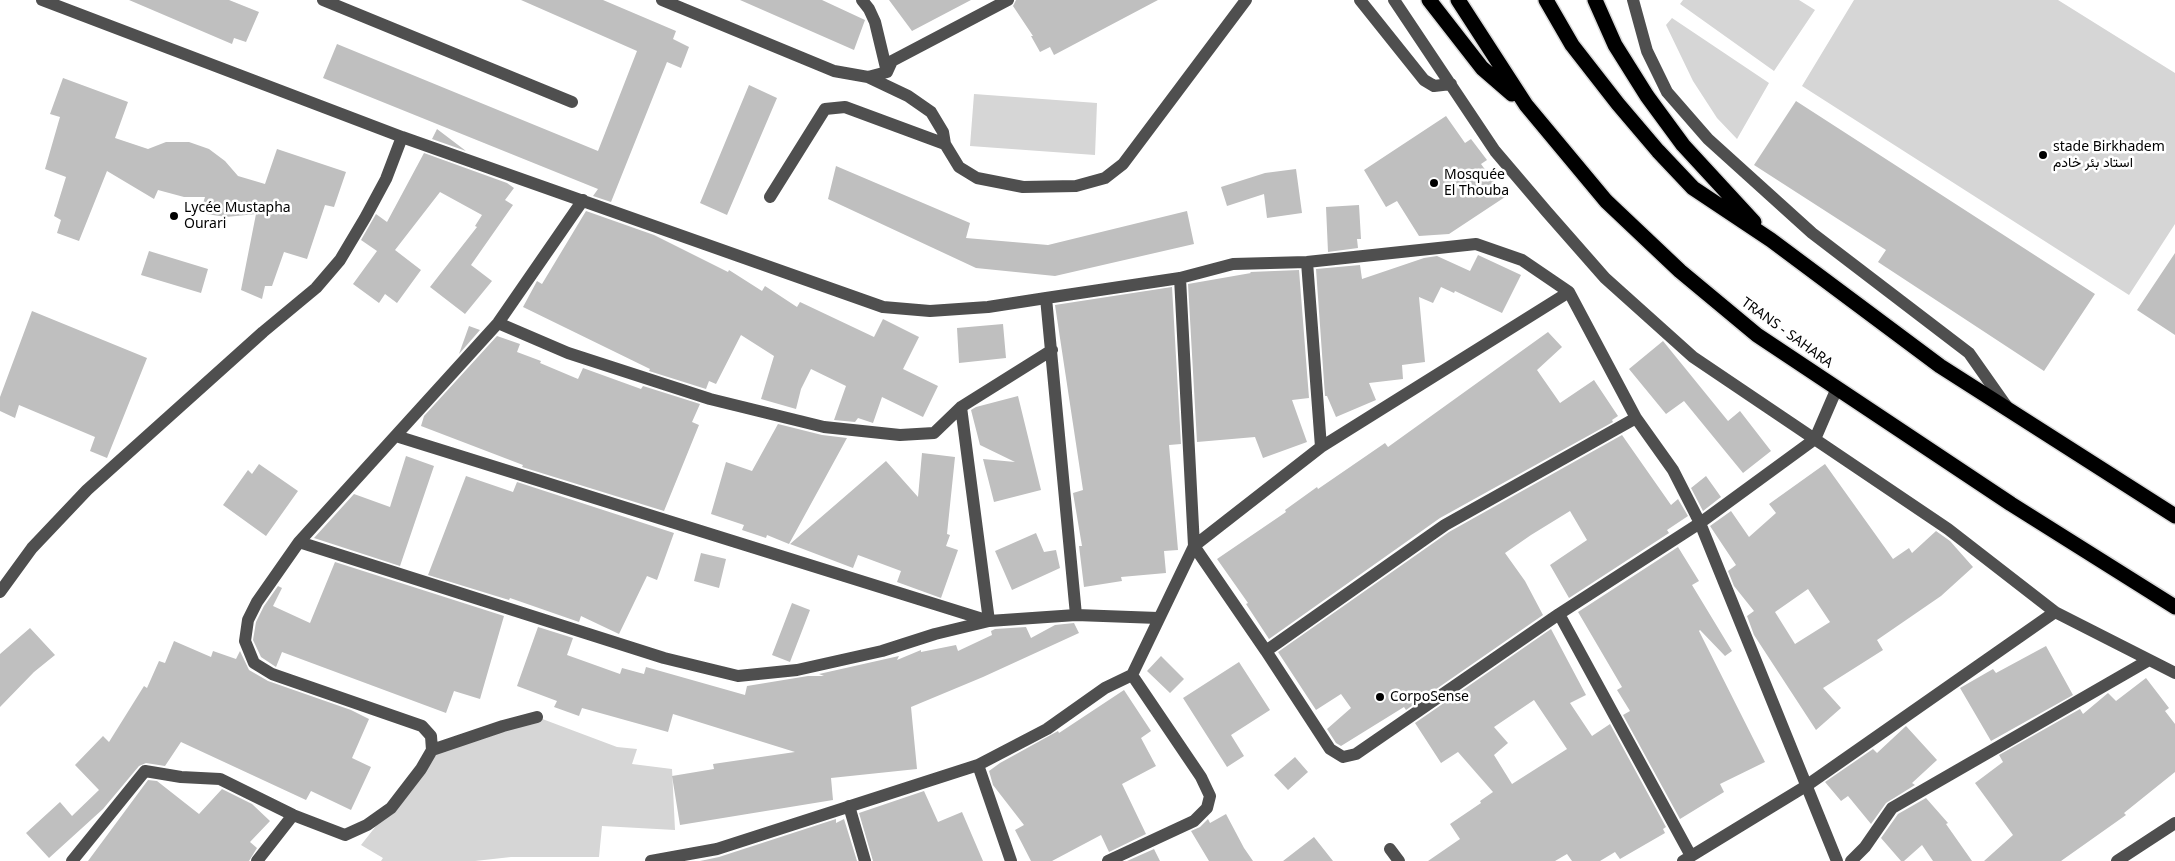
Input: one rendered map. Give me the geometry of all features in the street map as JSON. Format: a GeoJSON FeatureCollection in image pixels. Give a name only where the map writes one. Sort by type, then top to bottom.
{"type":"FeatureCollection","features":[{"type":"Feature","properties":{"kind":"highway"},"geometry":{"type":"LineString","coordinates":[[1429,0],[1482,68],[1526,105]]}},
{"type":"Feature","properties":{"kind":"highway","name":"TRANS - SAHARA"},"geometry":{"type":"LineString","coordinates":[[1458,0],[1526,105],[1606,201],[1680,271],[1756,335],[2011,504],[2175,607]]}},
{"type":"Feature","properties":{"kind":"highway"},"geometry":{"type":"LineString","coordinates":[[1546,0],[1572,45],[1618,104],[1693,188],[1770,240],[1940,366],[2175,516]]}},
{"type":"Feature","properties":{"kind":"highway"},"geometry":{"type":"LineString","coordinates":[[1595,0],[1615,45],[1652,103],[1684,145],[1770,240]]}},
{"type":"Feature","properties":{"kind":"street"},"geometry":{"type":"LineString","coordinates":[[42,0],[402,137],[883,307],[930,312],[988,307],[1180,278],[1233,264],[1307,262],[1476,244],[1522,260],[1569,292],[1636,418],[1673,470],[1700,523],[1837,861]]}},
{"type":"Feature","properties":{"kind":"street"},"geometry":{"type":"LineString","coordinates":[[324,0],[572,102]]}},
{"type":"Feature","properties":{"kind":"street"},"geometry":{"type":"LineString","coordinates":[[662,0],[834,71],[868,77],[908,96],[931,112],[943,132],[945,144],[959,167],[977,178],[1032,187],[1076,186],[1105,178],[1123,164],[1246,0]]}},
{"type":"Feature","properties":{"kind":"street"},"geometry":{"type":"LineString","coordinates":[[862,0],[869,9],[874,22],[887,72]]}},
{"type":"Feature","properties":{"kind":"street"},"geometry":{"type":"LineString","coordinates":[[887,72],[892,61],[1008,0]]}},
{"type":"Feature","properties":{"kind":"street"},"geometry":{"type":"LineString","coordinates":[[1360,0],[1424,80],[1434,86],[1451,84]]}},
{"type":"Feature","properties":{"kind":"street"},"geometry":{"type":"LineString","coordinates":[[1394,0],[1496,151],[1605,278],[1693,357],[1948,529],[2055,612],[2175,673]]}},
{"type":"Feature","properties":{"kind":"street"},"geometry":{"type":"LineString","coordinates":[[1633,0],[1647,51],[1666,92],[1708,139],[1812,233],[1969,353],[2011,413]]}},
{"type":"Feature","properties":{"kind":"street"},"geometry":{"type":"LineString","coordinates":[[868,77],[887,72]]}},
{"type":"Feature","properties":{"kind":"street"},"geometry":{"type":"LineString","coordinates":[[770,197],[825,109],[845,106],[945,144]]}},
{"type":"Feature","properties":{"kind":"street"},"geometry":{"type":"LineString","coordinates":[[0,592],[32,548],[87,490],[263,332],[316,288],[340,260],[365,218],[386,179],[402,137]]}},
{"type":"Feature","properties":{"kind":"street"},"geometry":{"type":"LineString","coordinates":[[72,861],[146,771],[181,778],[220,778],[293,815],[345,835],[367,825],[391,808],[421,769],[432,750],[431,736],[422,726],[272,674],[254,663],[245,641],[248,620],[257,602],[298,542],[498,323],[583,200]]}},
{"type":"Feature","properties":{"kind":"street"},"geometry":{"type":"LineString","coordinates":[[1307,262],[1320,447]]}},
{"type":"Feature","properties":{"kind":"street"},"geometry":{"type":"LineString","coordinates":[[1180,278],[1194,546],[1330,749],[1343,757],[1356,754],[1559,614],[1700,523],[1815,439],[1837,388]]}},
{"type":"Feature","properties":{"kind":"street"},"geometry":{"type":"LineString","coordinates":[[651,861],[719,855],[849,806],[978,765],[1047,729],[1105,688],[1132,675],[1194,546],[1320,447],[1569,292]]}},
{"type":"Feature","properties":{"kind":"street"},"geometry":{"type":"LineString","coordinates":[[1046,298],[1076,615]]}},
{"type":"Feature","properties":{"kind":"street"},"geometry":{"type":"LineString","coordinates":[[498,323],[568,352],[710,400],[824,427],[900,434],[934,433],[961,407],[1052,350]]}},
{"type":"Feature","properties":{"kind":"street"},"geometry":{"type":"LineString","coordinates":[[961,407],[989,621]]}},
{"type":"Feature","properties":{"kind":"street"},"geometry":{"type":"LineString","coordinates":[[1266,651],[1446,525],[1636,418]]}},
{"type":"Feature","properties":{"kind":"street"},"geometry":{"type":"LineString","coordinates":[[396,436],[989,621]]}},
{"type":"Feature","properties":{"kind":"street"},"geometry":{"type":"LineString","coordinates":[[298,542],[664,658],[738,676],[797,670],[882,652],[935,634],[989,621],[1076,615],[1158,618]]}},
{"type":"Feature","properties":{"kind":"street"},"geometry":{"type":"LineString","coordinates":[[1559,614],[1687,859],[1806,786],[2055,612]]}},
{"type":"Feature","properties":{"kind":"street"},"geometry":{"type":"LineString","coordinates":[[1851,861],[1865,847],[1892,808],[2148,660]]}},
{"type":"Feature","properties":{"kind":"street"},"geometry":{"type":"LineString","coordinates":[[1108,861],[1194,821],[1207,808],[1210,796],[1201,777],[1132,675]]}},
{"type":"Feature","properties":{"kind":"street"},"geometry":{"type":"LineString","coordinates":[[432,750],[502,726],[536,718]]}},
{"type":"Feature","properties":{"kind":"street"},"geometry":{"type":"LineString","coordinates":[[978,765],[1011,861]]}},
{"type":"Feature","properties":{"kind":"street"},"geometry":{"type":"LineString","coordinates":[[849,806],[865,861]]}},
{"type":"Feature","properties":{"kind":"street"},"geometry":{"type":"LineString","coordinates":[[257,861],[293,815]]}},
{"type":"Feature","properties":{"kind":"street"},"geometry":{"type":"LineString","coordinates":[[2117,861],[2175,823]]}},
{"type":"Feature","properties":{"kind":"street"},"geometry":{"type":"LineString","coordinates":[[1390,849],[1399,861]]}},
{"type":"Feature","properties":{"kind":"shaded area"},"geometry":{"type":"Polygon","coordinates":[[[1683,0],[1799,0],[1815,10],[1774,71],[1680,4],[1683,0]]]}},
{"type":"Feature","properties":{"kind":"shaded area","name":"stade Birkhadem استاد بئر خادم"},"geometry":{"type":"Polygon","coordinates":[[[1854,0],[2058,0],[2175,73],[2175,224],[2129,295],[1802,86],[1854,0]]]}},
{"type":"Feature","properties":{"kind":"shaded area"},"geometry":{"type":"Polygon","coordinates":[[[1672,18],[1769,83],[1737,139],[1717,118],[1693,81],[1666,25],[1672,18]]]}},
{"type":"Feature","properties":{"kind":"shaded area"},"geometry":{"type":"Polygon","coordinates":[[[974,94],[1097,103],[1095,155],[970,146],[974,94]]]}},
{"type":"Feature","properties":{"kind":"shaded area"},"geometry":{"type":"Polygon","coordinates":[[[537,717],[617,747],[637,749],[632,764],[672,769],[675,830],[602,826],[599,857],[511,857],[475,861],[381,861],[383,858],[361,845],[421,769],[432,750],[537,717]]]}},
{"type":"Feature","properties":{"kind":"building"},"geometry":{"type":"Polygon","coordinates":[[[129,0],[229,0],[259,12],[246,42],[234,38],[232,44],[129,0]]]}},
{"type":"Feature","properties":{"kind":"building"},"geometry":{"type":"Polygon","coordinates":[[[521,0],[603,0],[676,31],[673,39],[689,47],[681,68],[667,62],[611,202],[593,196],[598,189],[323,78],[337,44],[598,151],[637,51],[521,0]]]}},
{"type":"Feature","properties":{"kind":"building"},"geometry":{"type":"Polygon","coordinates":[[[740,0],[822,0],[865,20],[854,50],[740,0]]]}},
{"type":"Feature","properties":{"kind":"building"},"geometry":{"type":"Polygon","coordinates":[[[889,0],[971,0],[912,31],[889,0]]]}},
{"type":"Feature","properties":{"kind":"building"},"geometry":{"type":"Polygon","coordinates":[[[1016,0],[1158,0],[1054,55],[1050,47],[1040,52],[1031,36],[1033,36],[1013,6],[1016,0]]]}},
{"type":"Feature","properties":{"kind":"building"},"geometry":{"type":"Polygon","coordinates":[[[63,78],[128,102],[115,138],[148,149],[166,142],[189,142],[209,149],[225,161],[238,176],[265,184],[277,149],[346,172],[334,207],[325,205],[307,259],[284,252],[272,286],[265,286],[262,299],[241,290],[256,214],[226,217],[200,213],[205,197],[184,197],[158,190],[154,199],[107,171],[79,241],[57,233],[61,220],[54,216],[66,177],[45,169],[60,117],[50,114],[63,78]]]}},
{"type":"Feature","properties":{"kind":"building"},"geometry":{"type":"Polygon","coordinates":[[[749,85],[777,98],[727,215],[700,203],[749,85]]]}},
{"type":"Feature","properties":{"kind":"building"},"geometry":{"type":"Polygon","coordinates":[[[1796,101],[2095,294],[2044,371],[1878,262],[1886,250],[1754,165],[1796,101]]]}},
{"type":"Feature","properties":{"kind":"building","name":"Mosquée El Thouba"},"geometry":{"type":"Polygon","coordinates":[[[1446,116],[1465,143],[1471,139],[1487,160],[1481,164],[1505,197],[1449,234],[1419,236],[1397,201],[1386,207],[1364,170],[1446,116]]]}},
{"type":"Feature","properties":{"kind":"building"},"geometry":{"type":"Polygon","coordinates":[[[437,129],[466,151],[432,139],[437,129]]]}},
{"type":"Feature","properties":{"kind":"building"},"geometry":{"type":"Polygon","coordinates":[[[424,153],[507,183],[514,188],[505,200],[513,205],[471,265],[492,281],[465,314],[430,287],[477,227],[475,226],[482,215],[440,192],[395,250],[421,270],[397,303],[385,294],[379,303],[353,284],[377,251],[361,240],[376,214],[387,222],[424,153]]]}},
{"type":"Feature","properties":{"kind":"building"},"geometry":{"type":"Polygon","coordinates":[[[836,166],[970,223],[966,238],[1048,245],[1187,211],[1194,244],[1055,276],[976,268],[828,199],[836,166]]]}},
{"type":"Feature","properties":{"kind":"building"},"geometry":{"type":"Polygon","coordinates":[[[1296,169],[1302,213],[1267,218],[1264,194],[1227,206],[1221,187],[1265,173],[1296,169]]]}},
{"type":"Feature","properties":{"kind":"building"},"geometry":{"type":"Polygon","coordinates":[[[1359,205],[1361,239],[1357,239],[1358,248],[1328,252],[1326,207],[1359,205]]]}},
{"type":"Feature","properties":{"kind":"building"},"geometry":{"type":"Polygon","coordinates":[[[586,211],[654,235],[728,272],[729,270],[762,291],[765,286],[797,307],[800,302],[874,337],[883,319],[919,337],[903,369],[938,386],[923,417],[882,397],[873,423],[858,418],[855,422],[834,420],[846,386],[811,369],[801,389],[796,409],[761,399],[774,356],[741,335],[716,384],[709,381],[706,389],[649,371],[650,369],[523,307],[537,281],[542,284],[586,211]]]}},
{"type":"Feature","properties":{"kind":"building"},"geometry":{"type":"Polygon","coordinates":[[[149,251],[208,269],[201,293],[141,275],[149,251]]]}},
{"type":"Feature","properties":{"kind":"building"},"geometry":{"type":"Polygon","coordinates":[[[2175,253],[2175,335],[2137,310],[2175,253]]]}},
{"type":"Feature","properties":{"kind":"building"},"geometry":{"type":"Polygon","coordinates":[[[1478,255],[1521,275],[1502,313],[1455,291],[1454,293],[1441,287],[1433,303],[1419,297],[1425,362],[1402,365],[1403,379],[1369,383],[1376,400],[1336,417],[1327,396],[1325,396],[1316,269],[1360,265],[1362,279],[1424,258],[1437,256],[1470,271],[1478,255]]]}},
{"type":"Feature","properties":{"kind":"building"},"geometry":{"type":"Polygon","coordinates":[[[1299,270],[1309,398],[1292,400],[1307,442],[1263,458],[1255,437],[1197,442],[1188,284],[1250,272],[1299,270]]]}},
{"type":"Feature","properties":{"kind":"building"},"geometry":{"type":"Polygon","coordinates":[[[1172,287],[1181,444],[1169,445],[1178,550],[1164,551],[1166,573],[1121,577],[1122,581],[1084,587],[1079,546],[1082,546],[1073,493],[1083,490],[1055,305],[1172,287]]]}},
{"type":"Feature","properties":{"kind":"building"},"geometry":{"type":"Polygon","coordinates":[[[32,311],[147,358],[107,458],[90,451],[95,437],[19,405],[15,418],[0,411],[0,397],[32,311]]]}},
{"type":"Feature","properties":{"kind":"building"},"geometry":{"type":"Polygon","coordinates":[[[1003,324],[1006,358],[959,363],[957,328],[1003,324]]]}},
{"type":"Feature","properties":{"kind":"building"},"geometry":{"type":"Polygon","coordinates":[[[469,326],[480,330],[459,354],[469,326]]]}},
{"type":"Feature","properties":{"kind":"building"},"geometry":{"type":"Polygon","coordinates":[[[1548,332],[1562,347],[1537,370],[1560,403],[1594,380],[1618,416],[1612,420],[1613,422],[1440,518],[1269,639],[1246,604],[1248,603],[1217,559],[1286,512],[1285,510],[1317,487],[1318,489],[1385,443],[1388,447],[1548,332]]]}},
{"type":"Feature","properties":{"kind":"building"},"geometry":{"type":"Polygon","coordinates":[[[497,336],[520,344],[517,352],[578,379],[583,368],[641,389],[643,386],[700,404],[692,422],[699,425],[664,511],[522,467],[523,465],[421,426],[424,416],[497,336]]]}},
{"type":"Feature","properties":{"kind":"building"},"geometry":{"type":"Polygon","coordinates":[[[1663,341],[1728,421],[1740,411],[1771,451],[1743,473],[1684,401],[1666,414],[1629,369],[1663,341]]]}},
{"type":"Feature","properties":{"kind":"building"},"geometry":{"type":"Polygon","coordinates":[[[1018,396],[1041,490],[994,502],[983,459],[1015,462],[980,445],[971,410],[1018,396]]]}},
{"type":"Feature","properties":{"kind":"building"},"geometry":{"type":"Polygon","coordinates":[[[778,424],[822,435],[847,438],[789,544],[767,535],[766,538],[742,530],[744,525],[711,514],[726,462],[752,471],[778,424]]]}},
{"type":"Feature","properties":{"kind":"building"},"geometry":{"type":"Polygon","coordinates":[[[1622,435],[1671,505],[1678,499],[1688,516],[1667,530],[1669,533],[1569,598],[1550,565],[1587,540],[1570,511],[1531,535],[1505,553],[1525,581],[1543,615],[1406,710],[1404,707],[1341,746],[1336,743],[1327,729],[1351,708],[1341,694],[1316,710],[1278,652],[1449,532],[1622,435]]]}},
{"type":"Feature","properties":{"kind":"building"},"geometry":{"type":"Polygon","coordinates":[[[922,453],[955,457],[947,534],[950,535],[946,546],[958,550],[941,598],[897,582],[901,571],[858,555],[853,568],[790,544],[886,461],[918,497],[922,453]]]}},
{"type":"Feature","properties":{"kind":"building"},"geometry":{"type":"Polygon","coordinates":[[[406,456],[434,466],[400,566],[314,538],[354,494],[390,507],[406,456]]]}},
{"type":"Feature","properties":{"kind":"building"},"geometry":{"type":"Polygon","coordinates":[[[259,464],[298,491],[266,536],[223,505],[248,470],[252,474],[259,464]]]}},
{"type":"Feature","properties":{"kind":"building"},"geometry":{"type":"Polygon","coordinates":[[[1825,464],[1893,559],[1909,548],[1912,553],[1936,531],[1950,541],[1973,567],[1941,596],[1877,640],[1883,650],[1823,688],[1841,708],[1816,730],[1754,635],[1747,616],[1754,611],[1734,586],[1728,571],[1736,565],[1710,526],[1731,511],[1749,537],[1776,513],[1769,504],[1825,464]],[[1808,589],[1775,612],[1795,644],[1830,622],[1808,589]]]}},
{"type":"Feature","properties":{"kind":"building"},"geometry":{"type":"Polygon","coordinates":[[[466,476],[513,492],[517,482],[674,533],[657,580],[647,576],[619,634],[581,616],[579,622],[510,598],[509,600],[428,575],[466,476]]]}},
{"type":"Feature","properties":{"kind":"building"},"geometry":{"type":"Polygon","coordinates":[[[1706,476],[1721,497],[1703,511],[1691,488],[1706,476]]]}},
{"type":"Feature","properties":{"kind":"building"},"geometry":{"type":"Polygon","coordinates":[[[1036,533],[1044,552],[1056,550],[1060,568],[1012,590],[995,551],[1036,533]]]}},
{"type":"Feature","properties":{"kind":"building"},"geometry":{"type":"Polygon","coordinates":[[[1678,547],[1699,581],[1692,585],[1732,651],[1725,656],[1699,631],[1765,762],[1720,784],[1724,792],[1680,819],[1623,715],[1630,711],[1617,690],[1622,687],[1578,612],[1678,547]]]}},
{"type":"Feature","properties":{"kind":"building"},"geometry":{"type":"Polygon","coordinates":[[[701,553],[726,559],[719,588],[694,581],[701,553]]]}},
{"type":"Feature","properties":{"kind":"building"},"geometry":{"type":"Polygon","coordinates":[[[335,562],[504,616],[480,699],[454,691],[446,713],[282,652],[276,667],[261,657],[253,640],[256,622],[264,606],[278,586],[282,588],[273,606],[310,623],[335,562]]]}},
{"type":"Feature","properties":{"kind":"building"},"geometry":{"type":"Polygon","coordinates":[[[792,603],[810,610],[790,662],[772,655],[792,603]]]}},
{"type":"Feature","properties":{"kind":"building"},"geometry":{"type":"Polygon","coordinates":[[[1074,623],[1079,633],[983,677],[911,707],[917,769],[831,778],[833,800],[680,825],[672,776],[714,769],[713,764],[795,752],[673,714],[668,732],[582,708],[579,716],[554,707],[557,701],[517,686],[538,627],[573,638],[567,655],[620,674],[622,668],[644,674],[646,667],[745,695],[747,686],[808,676],[824,676],[819,674],[899,656],[897,660],[921,650],[921,652],[956,645],[958,651],[992,635],[991,631],[995,629],[1026,627],[1031,638],[1055,625],[1074,623]]]}},
{"type":"Feature","properties":{"kind":"building"},"geometry":{"type":"Polygon","coordinates":[[[30,628],[55,655],[34,672],[0,707],[0,654],[30,628]]]}},
{"type":"Feature","properties":{"kind":"building"},"geometry":{"type":"Polygon","coordinates":[[[1551,629],[1586,695],[1570,703],[1592,736],[1610,724],[1666,827],[1663,829],[1665,833],[1620,859],[1615,852],[1600,861],[1572,861],[1567,854],[1555,861],[1428,861],[1460,839],[1450,824],[1481,803],[1480,801],[1493,792],[1458,752],[1441,763],[1415,723],[1551,629]],[[1534,700],[1494,727],[1508,743],[1494,755],[1512,784],[1567,749],[1534,700]]]}},
{"type":"Feature","properties":{"kind":"building"},"geometry":{"type":"Polygon","coordinates":[[[174,641],[211,657],[213,651],[236,659],[240,651],[249,670],[268,681],[351,710],[369,719],[352,758],[371,767],[351,810],[311,791],[306,800],[181,742],[165,766],[146,763],[139,766],[103,809],[49,858],[26,833],[60,802],[72,816],[99,790],[75,765],[103,736],[109,742],[144,686],[147,688],[159,661],[165,663],[174,641]]]}},
{"type":"Feature","properties":{"kind":"building"},"geometry":{"type":"Polygon","coordinates":[[[2046,646],[2073,695],[1991,741],[1960,688],[1993,669],[1996,673],[2046,646]]]}},
{"type":"Feature","properties":{"kind":"building"},"geometry":{"type":"Polygon","coordinates":[[[1161,656],[1184,679],[1170,693],[1147,671],[1161,656]]]}},
{"type":"Feature","properties":{"kind":"building"},"geometry":{"type":"Polygon","coordinates":[[[1239,662],[1270,710],[1231,735],[1244,756],[1227,767],[1183,698],[1239,662]]]}},
{"type":"Feature","properties":{"kind":"building"},"geometry":{"type":"Polygon","coordinates":[[[2146,678],[2169,708],[2165,711],[2175,724],[2175,772],[2124,813],[2126,815],[2061,861],[1984,861],[2013,835],[1975,783],[2003,762],[1999,755],[2080,709],[2083,714],[2108,693],[2116,701],[2146,678]]]}},
{"type":"Feature","properties":{"kind":"building"},"geometry":{"type":"Polygon","coordinates":[[[1124,690],[1151,731],[1141,738],[1156,766],[1122,784],[1146,834],[1109,852],[1101,835],[1052,861],[1031,861],[1015,830],[1024,825],[993,785],[989,771],[1058,731],[1059,733],[1124,690]]]}},
{"type":"Feature","properties":{"kind":"building"},"geometry":{"type":"Polygon","coordinates":[[[1906,726],[1937,760],[1912,783],[1915,785],[1886,803],[1871,824],[1848,796],[1841,801],[1825,782],[1873,749],[1877,753],[1906,726]]]}},
{"type":"Feature","properties":{"kind":"building"},"geometry":{"type":"Polygon","coordinates":[[[1295,757],[1308,772],[1288,790],[1274,775],[1295,757]]]}},
{"type":"Feature","properties":{"kind":"building"},"geometry":{"type":"Polygon","coordinates":[[[148,780],[157,781],[199,814],[222,789],[252,804],[270,821],[250,842],[257,848],[249,861],[88,861],[148,780]]]}},
{"type":"Feature","properties":{"kind":"building"},"geometry":{"type":"Polygon","coordinates":[[[924,791],[938,822],[962,812],[983,861],[873,861],[859,813],[924,791]]]}},
{"type":"Feature","properties":{"kind":"building"},"geometry":{"type":"Polygon","coordinates":[[[1926,798],[1948,823],[1946,824],[1972,861],[1933,861],[1922,845],[1904,861],[1901,861],[1881,838],[1898,814],[1926,798]]]}},
{"type":"Feature","properties":{"kind":"building"},"geometry":{"type":"Polygon","coordinates":[[[1226,814],[1253,861],[1209,861],[1191,831],[1200,827],[1208,819],[1210,823],[1226,814]]]}},
{"type":"Feature","properties":{"kind":"building"},"geometry":{"type":"Polygon","coordinates":[[[836,819],[836,823],[844,819],[857,861],[700,861],[719,857],[836,819]]]}},
{"type":"Feature","properties":{"kind":"building"},"geometry":{"type":"Polygon","coordinates":[[[1314,837],[1333,861],[1283,861],[1314,837]]]}},
{"type":"Feature","properties":{"kind":"building"},"geometry":{"type":"Polygon","coordinates":[[[1154,849],[1160,861],[1127,861],[1154,849]]]}},
{"type":"Feature","properties":{"kind":"place","name":"stade Birkhadem استاد بئر خادم"},"geometry":{"type":"Point","coordinates":[2043,155]}},
{"type":"Feature","properties":{"kind":"place","name":"Mosquée El Thouba"},"geometry":{"type":"Point","coordinates":[1434,183]}},
{"type":"Feature","properties":{"kind":"place","name":"Lycée Mustapha Ourari"},"geometry":{"type":"Point","coordinates":[174,216]}},
{"type":"Feature","properties":{"kind":"place","name":"CorpoSense"},"geometry":{"type":"Point","coordinates":[1380,697]}}]}
